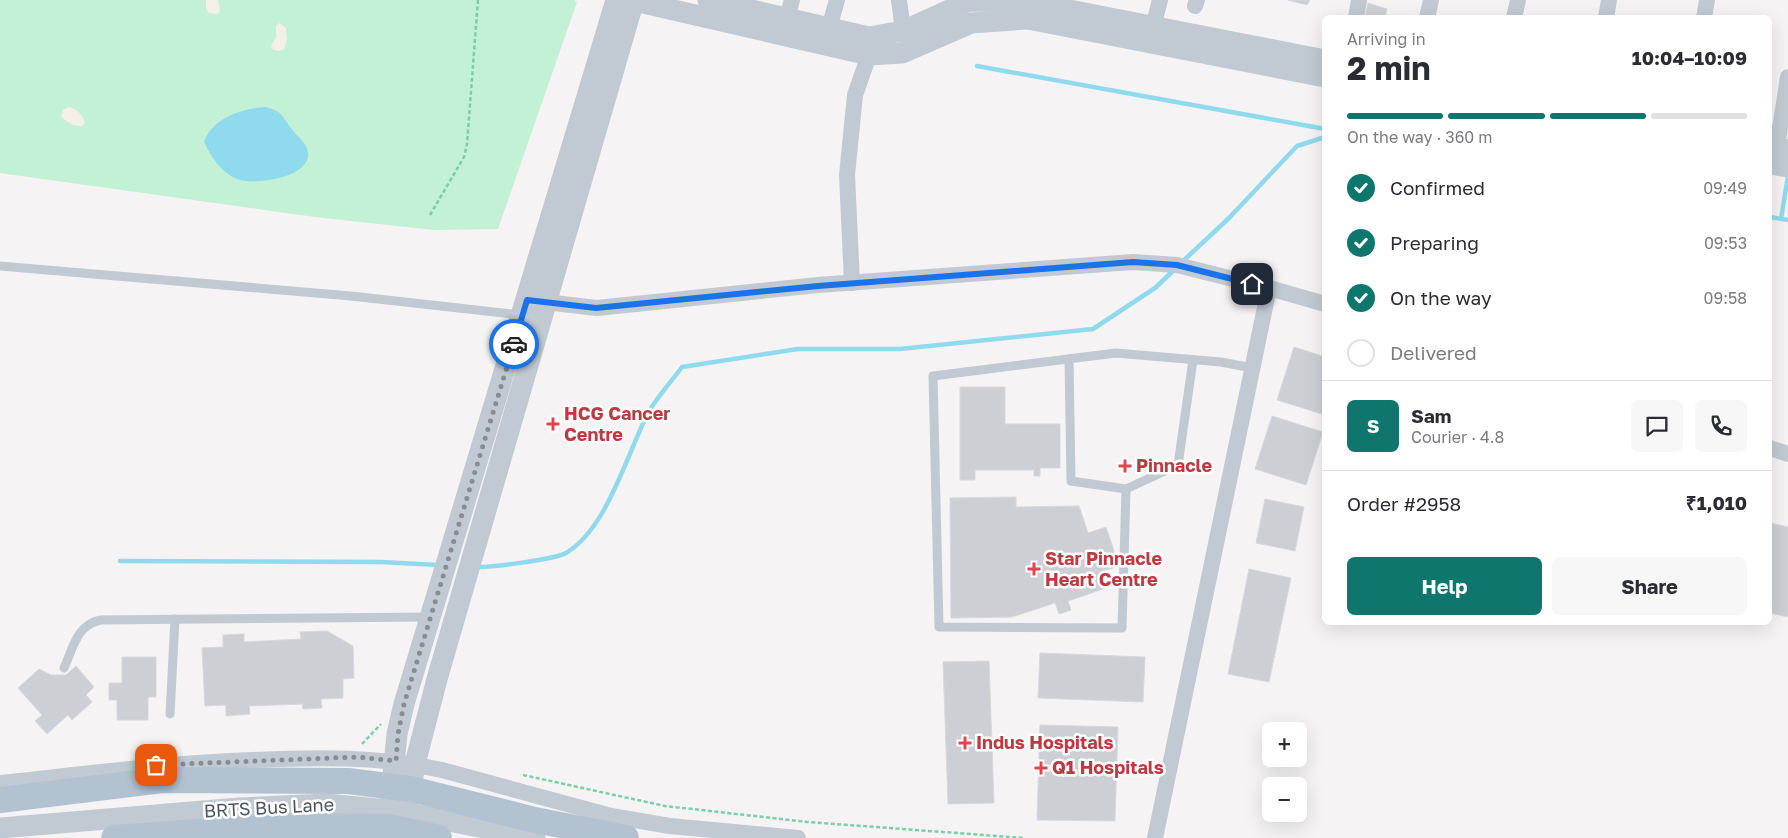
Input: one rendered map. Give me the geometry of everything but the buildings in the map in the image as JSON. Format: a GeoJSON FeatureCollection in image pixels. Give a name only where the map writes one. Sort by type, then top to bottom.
{"type":"FeatureCollection","features":[{"type":"Feature","properties":{"kind":"main road"},"geometry":{"type":"LineString","coordinates":[[0,800],[162,780],[348,781],[400,805],[439,838]]}},
{"type":"Feature","properties":{"kind":"main road"},"geometry":{"type":"LineString","coordinates":[[114,838],[280,826],[400,805],[535,820],[626,838]]}},
{"type":"Feature","properties":{"kind":"street"},"geometry":{"type":"LineString","coordinates":[[400,805],[398,734],[404,704],[629,0],[869,55],[902,53],[971,23],[1028,19],[1322,60]]}},
{"type":"Feature","properties":{"kind":"street"},"geometry":{"type":"LineString","coordinates":[[708,0],[790,9],[829,28],[869,37],[904,31],[969,0],[1028,1],[1096,7],[1151,35],[1322,76]]}},
{"type":"Feature","properties":{"kind":"street"},"geometry":{"type":"LineString","coordinates":[[829,28],[837,0]]}},
{"type":"Feature","properties":{"kind":"street"},"geometry":{"type":"LineString","coordinates":[[899,0],[904,31]]}},
{"type":"Feature","properties":{"kind":"street"},"geometry":{"type":"LineString","coordinates":[[1151,35],[1160,0]]}},
{"type":"Feature","properties":{"kind":"street"},"geometry":{"type":"LineString","coordinates":[[1356,15],[1359,0]]}},
{"type":"Feature","properties":{"kind":"street"},"geometry":{"type":"LineString","coordinates":[[1428,15],[1431,0]]}},
{"type":"Feature","properties":{"kind":"street"},"geometry":{"type":"LineString","coordinates":[[1515,15],[1518,0]]}},
{"type":"Feature","properties":{"kind":"street"},"geometry":{"type":"LineString","coordinates":[[1606,15],[1609,0]]}},
{"type":"Feature","properties":{"kind":"street"},"geometry":{"type":"LineString","coordinates":[[1704,15],[1707,0]]}},
{"type":"Feature","properties":{"kind":"street"},"geometry":{"type":"LineString","coordinates":[[852,283],[847,175],[855,94],[869,55]]}},
{"type":"Feature","properties":{"kind":"street"},"geometry":{"type":"LineString","coordinates":[[1778,157],[1788,77]]}},
{"type":"Feature","properties":{"kind":"street"},"geometry":{"type":"LineString","coordinates":[[532,306],[596,308],[852,283],[1133,262],[1181,266],[1322,303]]}},
{"type":"Feature","properties":{"kind":"street"},"geometry":{"type":"LineString","coordinates":[[1156,838],[1269,288]]}},
{"type":"Feature","properties":{"kind":"street"},"geometry":{"type":"LineString","coordinates":[[400,805],[470,567],[532,306]]}},
{"type":"Feature","properties":{"kind":"street"},"geometry":{"type":"LineString","coordinates":[[1772,449],[1788,454]]}},
{"type":"Feature","properties":{"kind":"street"},"geometry":{"type":"LineString","coordinates":[[0,783],[175,763],[357,757],[400,805],[611,816],[670,826],[798,838]]}},
{"type":"Feature","properties":{"kind":"street","name":"BRTS Bus Lane"},"geometry":{"type":"LineString","coordinates":[[0,828],[282,806],[326,804],[400,805],[535,838]]}},
{"type":"Feature","properties":{"kind":"lane"},"geometry":{"type":"LineString","coordinates":[[0,266],[351,296],[532,306]]}},
{"type":"Feature","properties":{"kind":"lane"},"geometry":{"type":"LineString","coordinates":[[1126,489],[1122,628],[939,627],[932,376],[1116,353],[1252,368]]}},
{"type":"Feature","properties":{"kind":"lane"},"geometry":{"type":"LineString","coordinates":[[1069,359],[1071,481],[1126,489],[1178,465],[1193,360]]}},
{"type":"Feature","properties":{"kind":"lane"},"geometry":{"type":"LineString","coordinates":[[64,668],[82,629],[90,622],[101,620],[432,617]]}},
{"type":"Feature","properties":{"kind":"lane"},"geometry":{"type":"LineString","coordinates":[[170,714],[175,619]]}},
{"type":"Feature","properties":{"kind":"path"},"geometry":{"type":"LineString","coordinates":[[430,215],[464,157],[467,144],[478,0]]}},
{"type":"Feature","properties":{"kind":"path"},"geometry":{"type":"LineString","coordinates":[[357,745],[365,747]]}},
{"type":"Feature","properties":{"kind":"path"},"geometry":{"type":"LineString","coordinates":[[521,775],[665,806],[808,822],[1024,838]]}},
{"type":"Feature","properties":{"kind":"green space"},"geometry":{"type":"Polygon","coordinates":[[[0,0],[574,0],[577,2],[498,229],[434,230],[315,217],[0,173],[0,0]]]}},
{"type":"Feature","properties":{"kind":"sand"},"geometry":{"type":"Polygon","coordinates":[[[206,0],[218,0],[220,10],[218,14],[209,13],[206,8],[206,0]]]}},
{"type":"Feature","properties":{"kind":"sand"},"geometry":{"type":"Polygon","coordinates":[[[279,23],[286,28],[287,39],[284,49],[279,51],[273,50],[271,46],[276,37],[276,26],[279,23]]]}},
{"type":"Feature","properties":{"kind":"sand"},"geometry":{"type":"Polygon","coordinates":[[[69,107],[75,109],[81,115],[85,123],[82,126],[70,124],[61,116],[63,110],[69,107]]]}},
{"type":"Feature","properties":{"kind":"water"},"geometry":{"type":"Polygon","coordinates":[[[266,107],[281,114],[304,143],[308,153],[306,162],[300,169],[280,178],[255,181],[237,179],[217,163],[204,142],[214,127],[229,116],[238,112],[266,107]]]}},
{"type":"Feature","properties":{"kind":"waterway"},"geometry":{"type":"LineString","coordinates":[[977,66],[1322,128]]}},
{"type":"Feature","properties":{"kind":"waterway"},"geometry":{"type":"LineString","coordinates":[[1181,263],[1229,218],[1297,146],[1322,138]]}},
{"type":"Feature","properties":{"kind":"waterway"},"geometry":{"type":"LineString","coordinates":[[1781,219],[1788,176]]}},
{"type":"Feature","properties":{"kind":"waterway"},"geometry":{"type":"LineString","coordinates":[[1772,217],[1788,220]]}},
{"type":"Feature","properties":{"kind":"waterway"},"geometry":{"type":"LineString","coordinates":[[476,567],[508,565],[550,558],[566,553],[580,542],[593,527],[615,489],[648,413],[682,367],[798,349],[900,349],[1093,329],[1155,288],[1174,270]]}},
{"type":"Feature","properties":{"kind":"waterway"},"geometry":{"type":"LineString","coordinates":[[120,561],[381,562],[438,565]]}},
{"type":"Feature","properties":{"kind":"way so far"},"geometry":{"type":"LineString","coordinates":[[156,765],[282,758],[357,757],[396,761],[398,734],[404,704],[514,344]]}},
{"type":"Feature","properties":{"kind":"place","name":"HCG Cancer Centre"},"geometry":{"type":"Point","coordinates":[553,424]}},
{"type":"Feature","properties":{"kind":"place","name":"Pinnacle"},"geometry":{"type":"Point","coordinates":[1125,466]}},
{"type":"Feature","properties":{"kind":"place","name":"Star Pinnacle Heart Centre"},"geometry":{"type":"Point","coordinates":[1034,569]}},
{"type":"Feature","properties":{"kind":"place","name":"Indus Hospitals"},"geometry":{"type":"Point","coordinates":[965,743]}},
{"type":"Feature","properties":{"kind":"place","name":"Q1 Hospitals"},"geometry":{"type":"Point","coordinates":[1041,768]}},
{"type":"Feature","properties":{"kind":"route"},"geometry":{"type":"LineString","coordinates":[[514,344],[527,300],[596,308],[818,286],[1133,262],[1177,265],[1252,284]]}}]}
